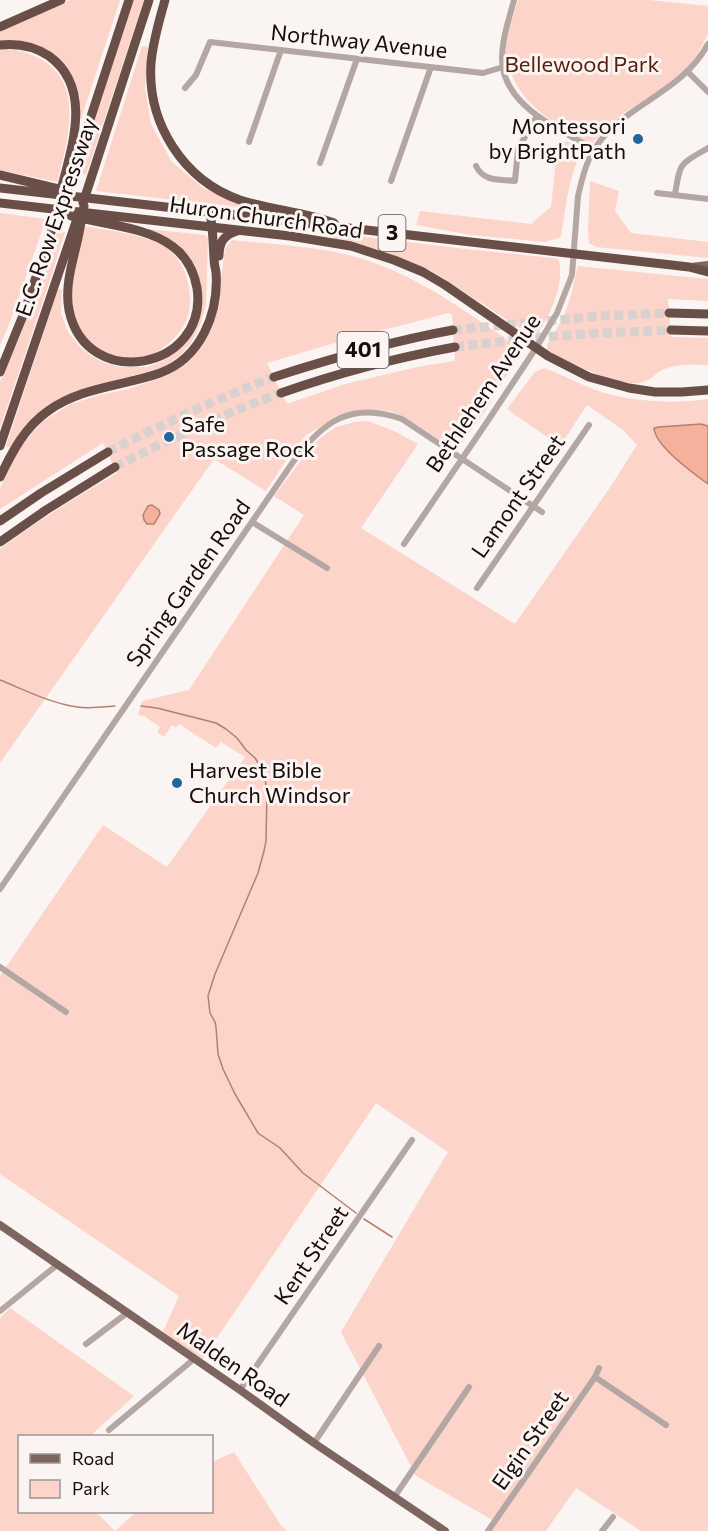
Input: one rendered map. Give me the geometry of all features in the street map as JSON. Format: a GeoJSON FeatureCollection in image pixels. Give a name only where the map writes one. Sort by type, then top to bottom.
{"type":"FeatureCollection","features":[{"type":"Feature","properties":{"kind":"highway"},"geometry":{"type":"LineString","coordinates":[[0,27],[61,0]]}},
{"type":"Feature","properties":{"kind":"highway","name":"E.C. Row Expressway"},"geometry":{"type":"LineString","coordinates":[[0,372],[24,313],[59,208],[61,192],[129,0]]}},
{"type":"Feature","properties":{"kind":"highway","name":"E.C. Row Expressway"},"geometry":{"type":"LineString","coordinates":[[0,446],[76,231],[149,0]]}},
{"type":"Feature","properties":{"kind":"highway"},"geometry":{"type":"LineString","coordinates":[[165,0],[154,44],[152,94],[163,131],[177,154],[194,173],[232,196],[351,228]]}},
{"type":"Feature","properties":{"kind":"highway"},"geometry":{"type":"LineString","coordinates":[[0,45],[17,44],[43,52],[59,65],[70,82],[76,101],[76,115],[68,177]]}},
{"type":"Feature","properties":{"kind":"highway"},"geometry":{"type":"LineString","coordinates":[[0,175],[59,188],[95,199]]}},
{"type":"Feature","properties":{"kind":"highway","name":"Huron Church Road"},"geometry":{"type":"LineString","coordinates":[[0,188],[689,267]]}},
{"type":"Feature","properties":{"kind":"highway","name":"Huron Church Road"},"geometry":{"type":"LineString","coordinates":[[0,203],[213,227],[336,243],[364,250],[423,272],[536,348],[577,372],[615,385],[655,392],[708,390]]}},
{"type":"Feature","properties":{"kind":"highway"},"geometry":{"type":"LineString","coordinates":[[40,207],[143,232],[165,241],[178,251],[193,272],[198,299],[192,324],[173,349],[157,358],[128,363],[101,355],[84,342],[74,327],[68,308],[68,284],[76,231]]}},
{"type":"Feature","properties":{"kind":"highway"},"geometry":{"type":"LineString","coordinates":[[0,477],[20,440],[48,411],[88,392],[173,367],[186,357],[202,338],[209,322],[216,273],[210,213]]}},
{"type":"Feature","properties":{"kind":"highway"},"geometry":{"type":"LineString","coordinates":[[216,273],[221,242],[228,235],[240,231]]}},
{"type":"Feature","properties":{"kind":"highway"},"geometry":{"type":"LineString","coordinates":[[689,267],[708,272]]}},
{"type":"Feature","properties":{"kind":"highway"},"geometry":{"type":"LineString","coordinates":[[669,313],[708,314]]}},
{"type":"Feature","properties":{"kind":"highway","name":"401"},"geometry":{"type":"LineString","coordinates":[[274,377],[343,355],[453,330]]}},
{"type":"Feature","properties":{"kind":"highway"},"geometry":{"type":"LineString","coordinates":[[671,330],[708,332]]}},
{"type":"Feature","properties":{"kind":"highway","name":"401"},"geometry":{"type":"LineString","coordinates":[[281,393],[366,366],[454,347]]}},
{"type":"Feature","properties":{"kind":"highway"},"geometry":{"type":"LineString","coordinates":[[0,522],[41,493],[108,452]]}},
{"type":"Feature","properties":{"kind":"highway"},"geometry":{"type":"LineString","coordinates":[[0,542],[115,467]]}},
{"type":"Feature","properties":{"kind":"main road","name":"Huron Church Road"},"geometry":{"type":"LineString","coordinates":[[689,267],[708,265]]}},
{"type":"Feature","properties":{"kind":"main road","name":"Malden Road"},"geometry":{"type":"LineString","coordinates":[[0,1225],[314,1443],[446,1531]]}},
{"type":"Feature","properties":{"kind":"street"},"geometry":{"type":"LineString","coordinates":[[511,1],[502,59],[510,87],[526,107],[537,116],[594,149],[618,123],[688,72],[699,60],[708,44]]}},
{"type":"Feature","properties":{"kind":"street","name":"Northway Avenue"},"geometry":{"type":"LineString","coordinates":[[185,88],[196,75],[210,42],[483,73],[503,68]]}},
{"type":"Feature","properties":{"kind":"street"},"geometry":{"type":"LineString","coordinates":[[249,142],[281,50]]}},
{"type":"Feature","properties":{"kind":"street"},"geometry":{"type":"LineString","coordinates":[[320,163],[357,59]]}},
{"type":"Feature","properties":{"kind":"street"},"geometry":{"type":"LineString","coordinates":[[391,181],[431,67]]}},
{"type":"Feature","properties":{"kind":"street"},"geometry":{"type":"LineString","coordinates":[[688,72],[708,92]]}},
{"type":"Feature","properties":{"kind":"street"},"geometry":{"type":"LineString","coordinates":[[476,166],[479,172],[486,177],[515,182],[518,148],[537,116]]}},
{"type":"Feature","properties":{"kind":"street"},"geometry":{"type":"LineString","coordinates":[[675,195],[678,173],[682,165],[708,148]]}},
{"type":"Feature","properties":{"kind":"street","name":"Bethlehem Avenue"},"geometry":{"type":"LineString","coordinates":[[404,544],[536,348],[560,308],[572,275],[578,196],[586,165],[594,149]]}},
{"type":"Feature","properties":{"kind":"street"},"geometry":{"type":"LineString","coordinates":[[657,193],[708,199]]}},
{"type":"Feature","properties":{"kind":"street","name":"Spring Garden Road"},"geometry":{"type":"LineString","coordinates":[[0,889],[252,522],[312,438],[323,428],[344,417],[366,413],[402,419],[542,512]]}},
{"type":"Feature","properties":{"kind":"street","name":"Lamont Street"},"geometry":{"type":"LineString","coordinates":[[477,588],[590,425]]}},
{"type":"Feature","properties":{"kind":"street"},"geometry":{"type":"LineString","coordinates":[[252,522],[327,568]]}},
{"type":"Feature","properties":{"kind":"street"},"geometry":{"type":"LineString","coordinates":[[0,967],[66,1012]]}},
{"type":"Feature","properties":{"kind":"street","name":"Kent Street"},"geometry":{"type":"LineString","coordinates":[[240,1390],[412,1140]]}},
{"type":"Feature","properties":{"kind":"street"},"geometry":{"type":"LineString","coordinates":[[0,1311],[57,1265]]}},
{"type":"Feature","properties":{"kind":"street"},"geometry":{"type":"LineString","coordinates":[[86,1344],[127,1313]]}},
{"type":"Feature","properties":{"kind":"street"},"geometry":{"type":"LineString","coordinates":[[314,1443],[379,1346]]}},
{"type":"Feature","properties":{"kind":"street"},"geometry":{"type":"LineString","coordinates":[[109,1430],[194,1359]]}},
{"type":"Feature","properties":{"kind":"street","name":"Elgin Street"},"geometry":{"type":"LineString","coordinates":[[488,1531],[599,1368]]}},
{"type":"Feature","properties":{"kind":"street"},"geometry":{"type":"LineString","coordinates":[[595,1377],[666,1425]]}},
{"type":"Feature","properties":{"kind":"street"},"geometry":{"type":"LineString","coordinates":[[395,1496],[469,1387]]}},
{"type":"Feature","properties":{"kind":"street"},"geometry":{"type":"LineString","coordinates":[[602,1531],[613,1517]]}},
{"type":"Feature","properties":{"kind":"green space"},"geometry":{"type":"Polygon","coordinates":[[[70,0],[120,0],[81,119],[79,118],[80,98],[75,84],[54,56],[0,42],[0,32],[70,0]]]}},
{"type":"Feature","properties":{"kind":"green space"},"geometry":{"type":"Polygon","coordinates":[[[133,0],[144,0],[86,175],[77,173],[133,0]]]}},
{"type":"Feature","properties":{"kind":"green space","name":"Bellewood Park"},"geometry":{"type":"Polygon","coordinates":[[[518,0],[649,0],[708,6],[708,34],[697,55],[684,71],[621,115],[591,144],[544,115],[524,96],[517,85],[506,61],[505,53],[518,0]]]}},
{"type":"Feature","properties":{"kind":"green space"},"geometry":{"type":"Polygon","coordinates":[[[142,46],[148,47],[145,88],[151,124],[172,162],[203,188],[256,209],[96,191],[142,46]]]}},
{"type":"Feature","properties":{"kind":"green space"},"geometry":{"type":"Polygon","coordinates":[[[0,50],[24,52],[46,63],[59,75],[66,91],[69,126],[57,182],[0,170],[0,50]]]}},
{"type":"Feature","properties":{"kind":"green space"},"geometry":{"type":"Polygon","coordinates":[[[566,141],[584,148],[571,180],[561,237],[545,242],[471,235],[416,225],[420,211],[531,224],[551,207],[556,159],[566,141]]]}},
{"type":"Feature","properties":{"kind":"green space"},"geometry":{"type":"Polygon","coordinates":[[[590,181],[619,191],[615,211],[631,233],[708,242],[708,258],[596,247],[589,243],[590,181]]]}},
{"type":"Feature","properties":{"kind":"green space"},"geometry":{"type":"Polygon","coordinates":[[[0,213],[46,219],[0,345],[0,213]]]}},
{"type":"Feature","properties":{"kind":"green space"},"geometry":{"type":"Polygon","coordinates":[[[85,226],[156,242],[173,253],[183,268],[190,294],[187,319],[178,334],[162,349],[140,359],[114,357],[93,345],[78,326],[71,302],[71,293],[73,274],[85,226]]]}},
{"type":"Feature","properties":{"kind":"green space"},"geometry":{"type":"Polygon","coordinates":[[[148,229],[205,235],[208,238],[206,305],[201,323],[191,343],[181,355],[164,367],[73,392],[11,448],[6,446],[58,289],[62,289],[61,313],[68,332],[79,346],[91,356],[105,363],[119,367],[147,367],[163,361],[189,336],[197,319],[192,263],[148,229]]]}},
{"type":"Feature","properties":{"kind":"green space"},"geometry":{"type":"Polygon","coordinates":[[[65,232],[0,428],[0,382],[21,334],[57,233],[65,232]]]}},
{"type":"Feature","properties":{"kind":"green space"},"geometry":{"type":"Polygon","coordinates":[[[324,232],[553,258],[559,260],[560,279],[544,323],[536,335],[532,336],[432,271],[379,250],[324,236],[324,232]]]}},
{"type":"Feature","properties":{"kind":"green space"},"geometry":{"type":"Polygon","coordinates":[[[232,240],[336,252],[369,261],[427,287],[516,346],[514,363],[485,411],[459,447],[454,449],[406,418],[390,411],[370,410],[346,413],[306,435],[266,491],[214,459],[0,763],[0,549],[72,500],[117,473],[103,443],[0,509],[0,488],[22,445],[42,422],[71,404],[169,375],[190,360],[209,333],[218,301],[225,249],[232,240]],[[449,313],[348,339],[267,363],[287,404],[345,384],[422,366],[455,361],[452,315],[449,313]]]}},
{"type":"Feature","properties":{"kind":"green space"},"geometry":{"type":"Polygon","coordinates":[[[578,266],[708,279],[708,301],[668,299],[671,337],[708,338],[708,365],[673,367],[662,370],[649,380],[629,383],[592,372],[547,350],[547,345],[564,316],[578,266]]]}},
{"type":"Feature","properties":{"kind":"green space"},"geometry":{"type":"Polygon","coordinates":[[[544,368],[601,392],[627,398],[668,402],[708,399],[708,1531],[641,1531],[576,1488],[546,1531],[490,1531],[494,1521],[416,1476],[341,1332],[448,1152],[376,1103],[200,1363],[161,1336],[179,1296],[0,1174],[0,976],[103,825],[167,867],[245,757],[221,742],[216,748],[179,724],[176,728],[172,725],[164,737],[157,732],[160,727],[144,716],[138,715],[142,701],[189,690],[304,515],[274,496],[311,447],[336,427],[368,421],[394,431],[418,444],[361,528],[515,624],[637,445],[623,430],[587,405],[560,446],[507,409],[535,372],[544,368]]]}},
{"type":"Feature","properties":{"kind":"green space"},"geometry":{"type":"Polygon","coordinates":[[[10,1308],[134,1396],[91,1435],[18,1435],[18,1513],[97,1513],[115,1531],[0,1531],[0,1318],[10,1308]]]}},
{"type":"Feature","properties":{"kind":"green space"},"geometry":{"type":"Polygon","coordinates":[[[234,1452],[282,1527],[287,1531],[115,1531],[135,1513],[213,1513],[213,1462],[234,1452]]]}},
{"type":"Feature","properties":{"kind":"shaded area"},"geometry":{"type":"Polygon","coordinates":[[[701,424],[708,426],[708,484],[668,451],[656,435],[654,428],[701,424]]]}},
{"type":"Feature","properties":{"kind":"shaded area"},"geometry":{"type":"Polygon","coordinates":[[[152,505],[159,510],[160,514],[154,524],[147,524],[143,515],[148,506],[152,505]]]}},
{"type":"Feature","properties":{"kind":"waterway"},"geometry":{"type":"LineString","coordinates":[[0,680],[67,705],[86,708],[115,706]]}},
{"type":"Feature","properties":{"kind":"waterway"},"geometry":{"type":"LineString","coordinates":[[141,706],[216,723],[237,738],[261,767],[267,792],[264,851],[258,873],[215,974],[208,996],[210,1013],[216,1027],[218,1054],[235,1094],[258,1133],[280,1148],[303,1173],[356,1213]]}},
{"type":"Feature","properties":{"kind":"waterway"},"geometry":{"type":"LineString","coordinates":[[364,1219],[392,1237]]}},
{"type":"Feature","properties":{"kind":"tunnel"},"geometry":{"type":"LineString","coordinates":[[453,330],[599,316],[669,313]]}},
{"type":"Feature","properties":{"kind":"tunnel"},"geometry":{"type":"LineString","coordinates":[[455,347],[540,337],[671,330]]}},
{"type":"Feature","properties":{"kind":"tunnel"},"geometry":{"type":"LineString","coordinates":[[108,452],[190,412],[274,377]]}},
{"type":"Feature","properties":{"kind":"tunnel"},"geometry":{"type":"LineString","coordinates":[[115,467],[197,427],[281,393]]}},
{"type":"Feature","properties":{"kind":"place","name":"Montessori by BrightPath"},"geometry":{"type":"Point","coordinates":[638,139]}},
{"type":"Feature","properties":{"kind":"place","name":"Safe Passage Rock"},"geometry":{"type":"Point","coordinates":[169,437]}},
{"type":"Feature","properties":{"kind":"place","name":"Harvest Bible Church Windsor"},"geometry":{"type":"Point","coordinates":[177,783]}}]}
